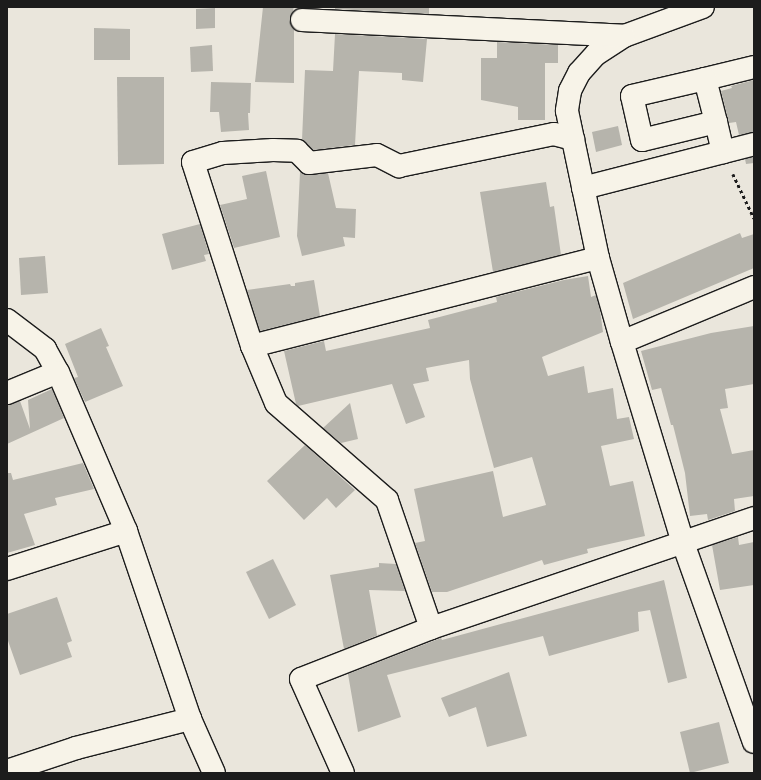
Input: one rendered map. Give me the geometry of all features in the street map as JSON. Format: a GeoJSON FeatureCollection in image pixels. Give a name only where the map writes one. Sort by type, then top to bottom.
{"type":"FeatureCollection","features":[{"type":"Feature","properties":{"kind":"street"},"geometry":{"type":"LineString","coordinates":[[703,7],[624,36],[596,54],[579,73],[570,91],[566,111],[598,258],[622,342],[683,543],[754,742]]}},
{"type":"Feature","properties":{"kind":"street"},"geometry":{"type":"LineString","coordinates":[[302,20],[624,36]]}},
{"type":"Feature","properties":{"kind":"street"},"geometry":{"type":"LineString","coordinates":[[716,122],[642,140],[632,96],[754,67]]}},
{"type":"Feature","properties":{"kind":"street"},"geometry":{"type":"LineString","coordinates":[[705,79],[723,152]]}},
{"type":"Feature","properties":{"kind":"street"},"geometry":{"type":"LineString","coordinates":[[431,628],[387,500],[276,403],[252,346],[193,162],[223,153],[274,150],[297,151],[309,163],[377,155],[398,166],[554,134],[573,140]]}},
{"type":"Feature","properties":{"kind":"street"},"geometry":{"type":"LineString","coordinates":[[583,188],[754,144]]}},
{"type":"Feature","properties":{"kind":"street"},"geometry":{"type":"LineString","coordinates":[[252,346],[598,258]]}},
{"type":"Feature","properties":{"kind":"street"},"geometry":{"type":"LineString","coordinates":[[622,342],[754,287]]}},
{"type":"Feature","properties":{"kind":"street"},"geometry":{"type":"LineString","coordinates":[[7,320],[45,349],[58,372],[126,531],[190,719],[214,773]]}},
{"type":"Feature","properties":{"kind":"street"},"geometry":{"type":"LineString","coordinates":[[7,393],[58,372]]}},
{"type":"Feature","properties":{"kind":"street"},"geometry":{"type":"LineString","coordinates":[[343,773],[301,679],[431,628],[754,518]]}},
{"type":"Feature","properties":{"kind":"street"},"geometry":{"type":"LineString","coordinates":[[7,570],[126,531]]}},
{"type":"Feature","properties":{"kind":"street"},"geometry":{"type":"LineString","coordinates":[[7,771],[76,748],[190,719]]}},
{"type":"Feature","properties":{"kind":"path"},"geometry":{"type":"LineString","coordinates":[[723,152],[754,218]]}},
{"type":"Feature","properties":{"kind":"building"},"geometry":{"type":"Polygon","coordinates":[[[263,7],[294,7],[290,20],[294,29],[294,83],[255,82],[263,7]]]}},
{"type":"Feature","properties":{"kind":"building"},"geometry":{"type":"Polygon","coordinates":[[[335,7],[429,7],[429,14],[335,9],[335,7]]]}},
{"type":"Feature","properties":{"kind":"building"},"geometry":{"type":"Polygon","coordinates":[[[215,8],[215,28],[196,29],[196,9],[215,8]]]}},
{"type":"Feature","properties":{"kind":"building"},"geometry":{"type":"Polygon","coordinates":[[[94,28],[130,29],[130,60],[94,60],[94,28]]]}},
{"type":"Feature","properties":{"kind":"building"},"geometry":{"type":"Polygon","coordinates":[[[335,34],[427,39],[423,82],[402,80],[402,73],[359,71],[355,145],[314,150],[302,140],[305,70],[333,71],[335,34]]]}},
{"type":"Feature","properties":{"kind":"building"},"geometry":{"type":"Polygon","coordinates":[[[497,42],[558,45],[558,63],[545,63],[545,120],[518,120],[518,107],[481,100],[481,58],[497,58],[497,42]]]}},
{"type":"Feature","properties":{"kind":"building"},"geometry":{"type":"Polygon","coordinates":[[[212,45],[213,71],[191,72],[190,47],[212,45]]]}},
{"type":"Feature","properties":{"kind":"building"},"geometry":{"type":"Polygon","coordinates":[[[117,77],[164,77],[164,164],[118,165],[117,77]]]}},
{"type":"Feature","properties":{"kind":"building"},"geometry":{"type":"Polygon","coordinates":[[[754,80],[754,132],[739,135],[736,122],[729,123],[721,91],[732,88],[731,86],[754,80]]]}},
{"type":"Feature","properties":{"kind":"building"},"geometry":{"type":"Polygon","coordinates":[[[211,82],[251,83],[250,113],[248,113],[249,130],[221,132],[219,112],[210,112],[211,82]]]}},
{"type":"Feature","properties":{"kind":"building"},"geometry":{"type":"Polygon","coordinates":[[[618,126],[622,145],[596,152],[592,132],[618,126]]]}},
{"type":"Feature","properties":{"kind":"building"},"geometry":{"type":"Polygon","coordinates":[[[754,157],[754,163],[746,164],[745,159],[754,157]]]}},
{"type":"Feature","properties":{"kind":"building"},"geometry":{"type":"Polygon","coordinates":[[[266,171],[280,237],[234,248],[220,205],[247,199],[242,176],[266,171]]]}},
{"type":"Feature","properties":{"kind":"building"},"geometry":{"type":"Polygon","coordinates":[[[300,172],[310,175],[328,173],[336,208],[356,209],[355,238],[343,237],[345,246],[302,256],[297,236],[300,172]]]}},
{"type":"Feature","properties":{"kind":"building"},"geometry":{"type":"Polygon","coordinates":[[[546,182],[550,207],[554,206],[561,255],[493,272],[480,192],[546,182]]]}},
{"type":"Feature","properties":{"kind":"building"},"geometry":{"type":"Polygon","coordinates":[[[200,224],[209,254],[204,255],[206,261],[172,270],[162,234],[200,224]]]}},
{"type":"Feature","properties":{"kind":"building"},"geometry":{"type":"Polygon","coordinates":[[[740,233],[742,238],[754,234],[754,268],[633,319],[623,283],[740,233]]]}},
{"type":"Feature","properties":{"kind":"building"},"geometry":{"type":"Polygon","coordinates":[[[45,256],[48,293],[21,295],[19,258],[45,256]]]}},
{"type":"Feature","properties":{"kind":"building"},"geometry":{"type":"Polygon","coordinates":[[[588,276],[591,297],[596,295],[603,332],[542,357],[548,376],[584,366],[588,393],[613,388],[617,419],[629,417],[634,439],[601,446],[610,486],[633,481],[645,536],[587,549],[588,553],[544,565],[542,560],[447,592],[432,592],[415,543],[425,541],[414,489],[493,471],[503,517],[546,505],[532,457],[494,468],[470,379],[469,360],[426,368],[429,381],[413,384],[425,417],[406,424],[392,384],[298,406],[296,404],[284,351],[324,341],[326,351],[430,328],[428,320],[497,302],[496,297],[564,280],[588,276]]]}},
{"type":"Feature","properties":{"kind":"building"},"geometry":{"type":"Polygon","coordinates":[[[314,280],[320,316],[260,331],[247,290],[290,284],[291,286],[295,286],[295,283],[314,280]]]}},
{"type":"Feature","properties":{"kind":"building"},"geometry":{"type":"Polygon","coordinates":[[[754,326],[754,384],[725,389],[728,408],[720,409],[732,454],[754,450],[754,496],[734,499],[735,511],[708,520],[707,514],[690,516],[685,473],[673,425],[671,425],[661,388],[652,390],[641,351],[711,333],[754,326]]]}},
{"type":"Feature","properties":{"kind":"building"},"geometry":{"type":"Polygon","coordinates":[[[101,328],[109,346],[106,347],[123,386],[85,402],[74,378],[78,377],[65,344],[101,328]]]}},
{"type":"Feature","properties":{"kind":"building"},"geometry":{"type":"Polygon","coordinates":[[[52,389],[64,418],[7,444],[7,405],[20,401],[30,429],[28,400],[52,389]]]}},
{"type":"Feature","properties":{"kind":"building"},"geometry":{"type":"Polygon","coordinates":[[[350,403],[358,439],[341,443],[323,428],[350,403]]]}},
{"type":"Feature","properties":{"kind":"building"},"geometry":{"type":"Polygon","coordinates":[[[305,445],[355,490],[336,508],[327,498],[304,520],[267,481],[305,445]]]}},
{"type":"Feature","properties":{"kind":"building"},"geometry":{"type":"Polygon","coordinates":[[[83,463],[94,489],[55,498],[57,505],[24,514],[35,545],[7,553],[7,473],[11,473],[13,480],[83,463]]]}},
{"type":"Feature","properties":{"kind":"building"},"geometry":{"type":"Polygon","coordinates":[[[738,537],[739,545],[754,542],[754,585],[720,590],[712,545],[738,537]]]}},
{"type":"Feature","properties":{"kind":"building"},"geometry":{"type":"Polygon","coordinates":[[[273,559],[296,605],[269,619],[246,572],[273,559]]]}},
{"type":"Feature","properties":{"kind":"building"},"geometry":{"type":"Polygon","coordinates":[[[379,563],[396,564],[405,591],[369,590],[377,635],[383,633],[344,649],[330,575],[379,567],[379,563]]]}},
{"type":"Feature","properties":{"kind":"building"},"geometry":{"type":"Polygon","coordinates":[[[664,580],[687,678],[668,683],[650,610],[638,612],[639,631],[549,656],[543,636],[387,675],[401,717],[358,732],[348,674],[441,638],[442,640],[664,580]]]}},
{"type":"Feature","properties":{"kind":"building"},"geometry":{"type":"Polygon","coordinates":[[[57,597],[72,641],[67,643],[72,657],[20,675],[7,638],[7,614],[57,597]]]}},
{"type":"Feature","properties":{"kind":"building"},"geometry":{"type":"Polygon","coordinates":[[[509,672],[527,736],[487,747],[476,707],[449,717],[441,698],[509,672]]]}},
{"type":"Feature","properties":{"kind":"building"},"geometry":{"type":"Polygon","coordinates":[[[719,722],[729,763],[690,773],[680,732],[719,722]]]}}]}
